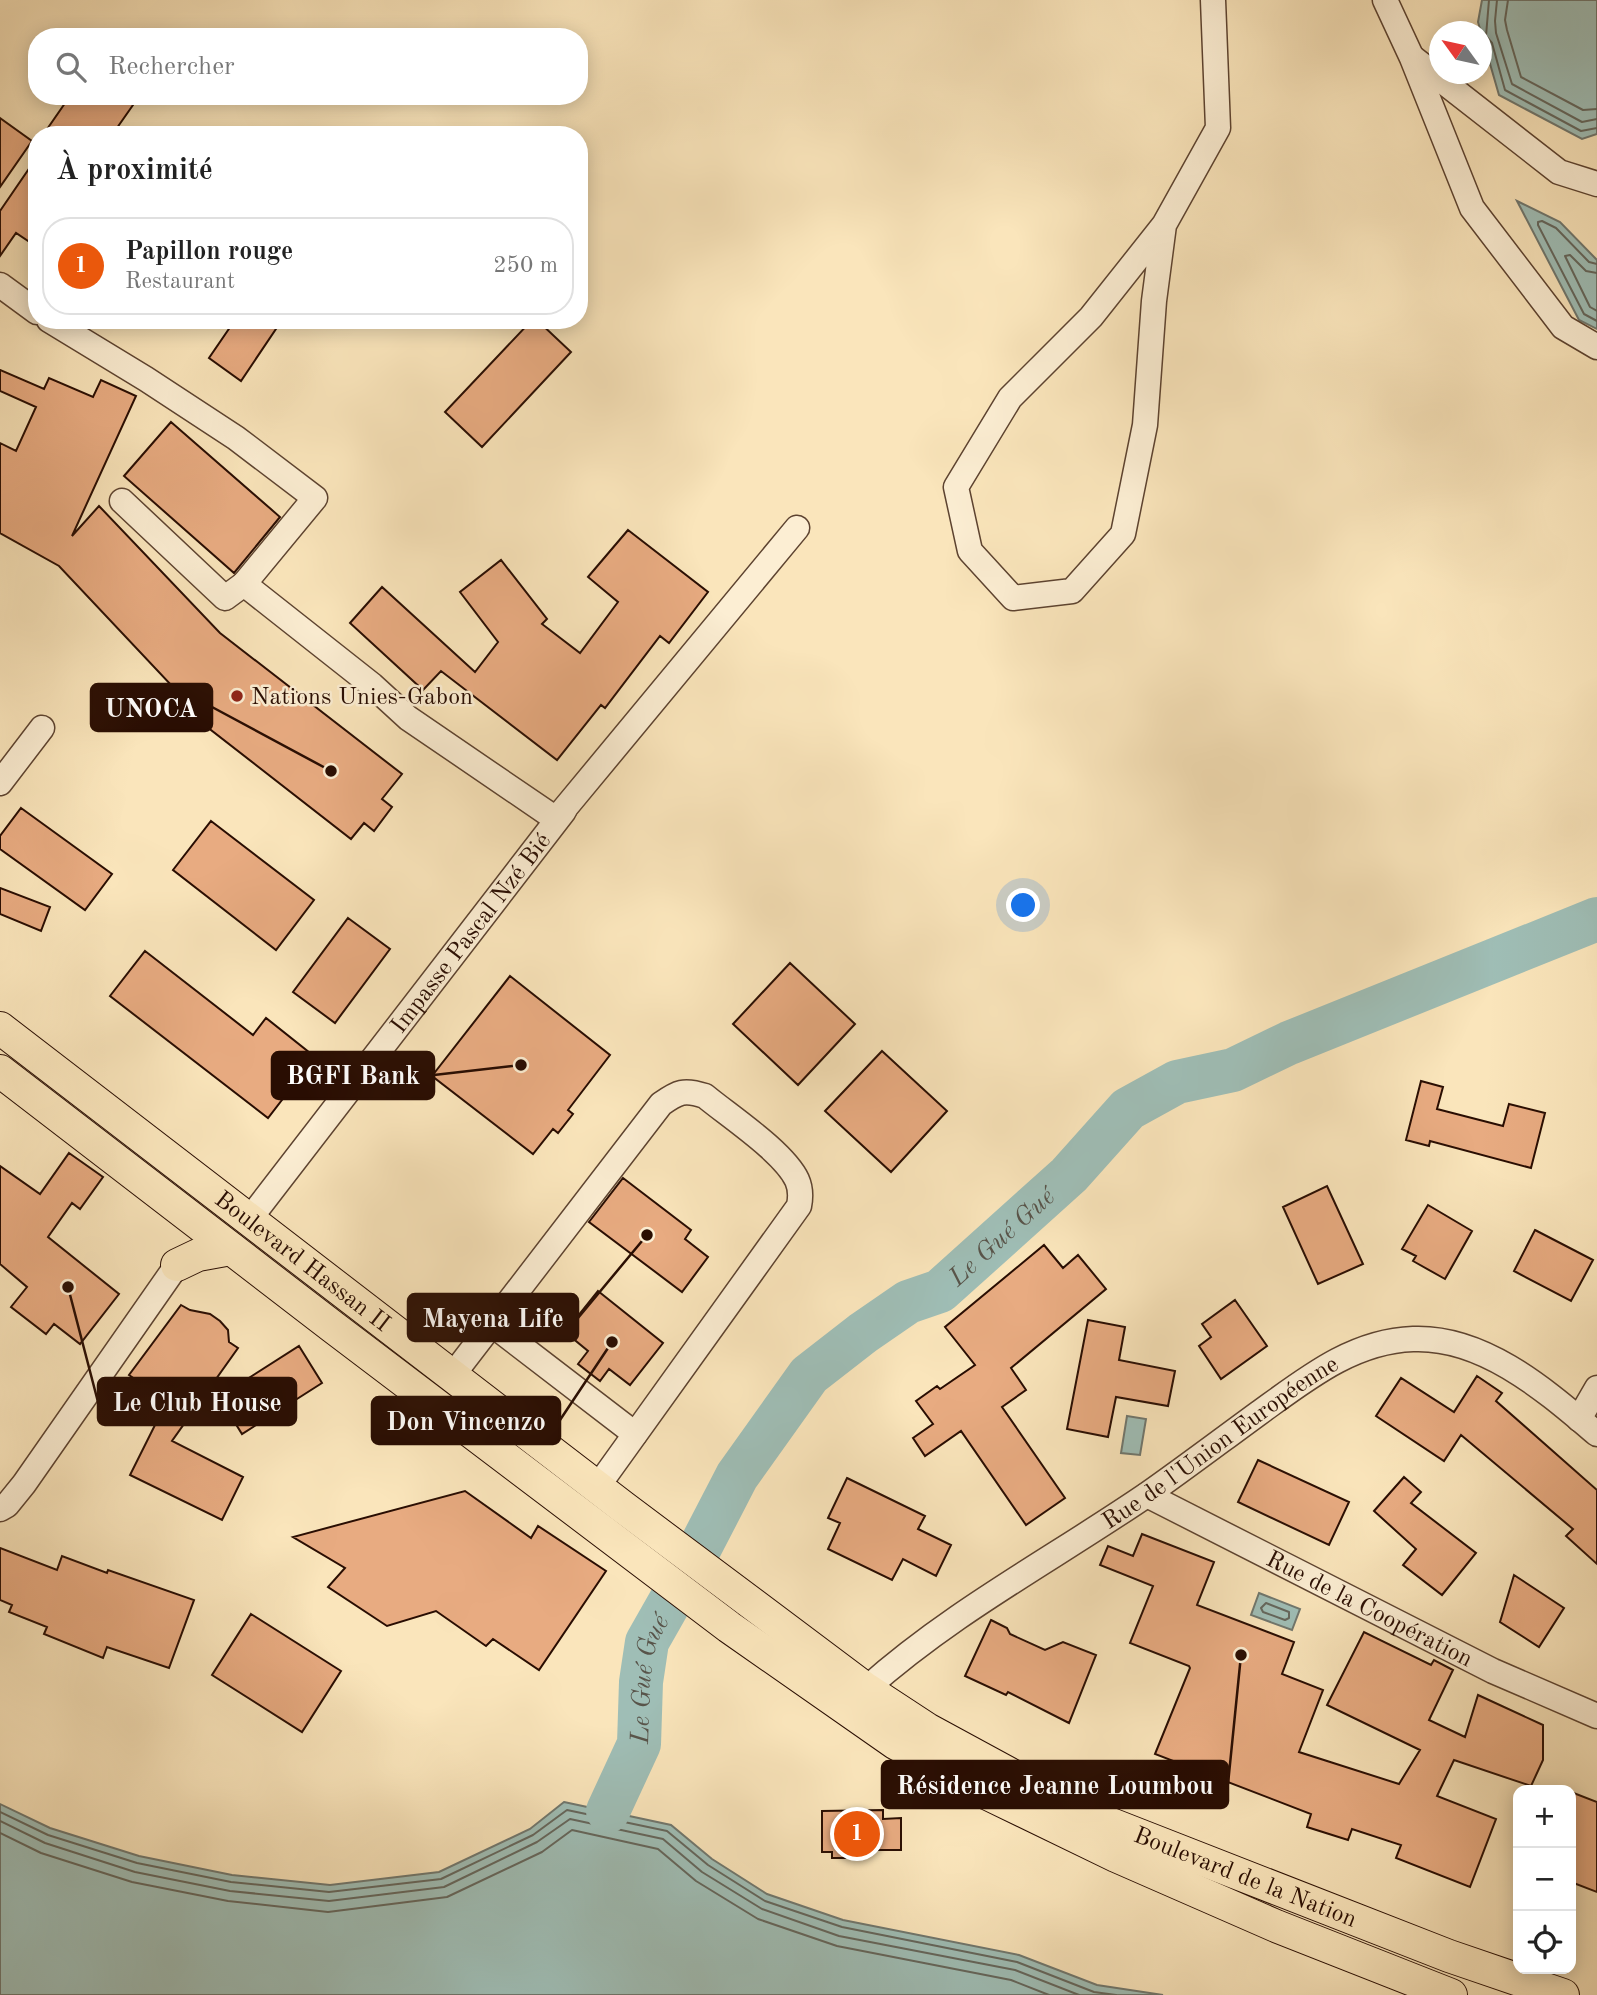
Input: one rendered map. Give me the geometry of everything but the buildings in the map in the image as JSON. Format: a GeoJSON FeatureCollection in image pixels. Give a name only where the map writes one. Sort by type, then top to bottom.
{"type":"FeatureCollection","features":[{"type":"Feature","properties":{"kind":"main road","name":"Boulevard Hassan II"},"geometry":{"type":"LineString","coordinates":[[0,1028],[248,1221],[734,1589]]}},
{"type":"Feature","properties":{"kind":"main road","name":"Boulevard Hassan II"},"geometry":{"type":"LineString","coordinates":[[0,1071],[729,1627]]}},
{"type":"Feature","properties":{"kind":"main road"},"geometry":{"type":"LineString","coordinates":[[177,1265],[182,1230],[180,1210]]}},
{"type":"Feature","properties":{"kind":"main road"},"geometry":{"type":"LineString","coordinates":[[177,1265],[211,1251],[231,1249]]}},
{"type":"Feature","properties":{"kind":"main road","name":"Boulevard de la Nation"},"geometry":{"type":"LineString","coordinates":[[734,1589],[866,1689],[944,1739],[1043,1792],[1111,1824],[1449,1956],[1563,1995]]}},
{"type":"Feature","properties":{"kind":"main road","name":"Boulevard de la Nation"},"geometry":{"type":"LineString","coordinates":[[729,1627],[895,1742],[988,1794],[1116,1856],[1264,1921],[1451,1995]]}},
{"type":"Feature","properties":{"kind":"street"},"geometry":{"type":"LineString","coordinates":[[1164,225],[1154,300],[1145,425],[1123,534],[1072,591],[1013,598],[970,551],[956,487],[1010,398],[1091,317],[1164,225],[1218,128],[1213,0]]}},
{"type":"Feature","properties":{"kind":"street"},"geometry":{"type":"LineString","coordinates":[[1385,0],[1412,58],[1472,208],[1563,327],[1597,347]]}},
{"type":"Feature","properties":{"kind":"street"},"geometry":{"type":"LineString","coordinates":[[1412,58],[1559,172],[1597,184]]}},
{"type":"Feature","properties":{"kind":"street"},"geometry":{"type":"LineString","coordinates":[[0,285],[28,305]]}},
{"type":"Feature","properties":{"kind":"street"},"geometry":{"type":"LineString","coordinates":[[64,329],[236,438],[315,498],[244,584],[225,598],[122,501]]}},
{"type":"Feature","properties":{"kind":"street","name":"Impasse Pascal Nzé Bié"},"geometry":{"type":"LineString","coordinates":[[248,1221],[560,815],[797,528]]}},
{"type":"Feature","properties":{"kind":"street"},"geometry":{"type":"LineString","coordinates":[[244,584],[372,685],[408,718],[560,815]]}},
{"type":"Feature","properties":{"kind":"street"},"geometry":{"type":"LineString","coordinates":[[0,783],[42,727]]}},
{"type":"Feature","properties":{"kind":"street"},"geometry":{"type":"LineString","coordinates":[[453,1376],[661,1104],[675,1094],[689,1091],[705,1096],[785,1162],[796,1178],[801,1193],[799,1206],[597,1486]]}},
{"type":"Feature","properties":{"kind":"street"},"geometry":{"type":"LineString","coordinates":[[0,1509],[7,1505],[24,1484],[177,1265]]}},
{"type":"Feature","properties":{"kind":"street"},"geometry":{"type":"LineString","coordinates":[[492,1325],[635,1434]]}},
{"type":"Feature","properties":{"kind":"street","name":"Rue de l'Union Européenne"},"geometry":{"type":"LineString","coordinates":[[866,1689],[914,1648],[978,1602],[1147,1495],[1314,1374],[1356,1351],[1385,1341],[1447,1342],[1477,1352],[1523,1376],[1588,1426]]}},
{"type":"Feature","properties":{"kind":"street"},"geometry":{"type":"LineString","coordinates":[[1588,1426],[1597,1388]]}},
{"type":"Feature","properties":{"kind":"street","name":"Rue de la Coopération"},"geometry":{"type":"LineString","coordinates":[[1147,1495],[1493,1671],[1597,1716]]}},
{"type":"Feature","properties":{"kind":"water"},"geometry":{"type":"Polygon","coordinates":[[[1482,0],[1597,0],[1597,134],[1582,139],[1499,95],[1492,71],[1492,21],[1478,21],[1482,0]]]}},
{"type":"Feature","properties":{"kind":"water"},"geometry":{"type":"Polygon","coordinates":[[[1517,201],[1560,222],[1597,260],[1597,329],[1579,320],[1517,201]]]}},
{"type":"Feature","properties":{"kind":"water"},"geometry":{"type":"Polygon","coordinates":[[[1127,1416],[1146,1419],[1140,1455],[1121,1453],[1127,1416]]]}},
{"type":"Feature","properties":{"kind":"water"},"geometry":{"type":"Polygon","coordinates":[[[1259,1593],[1300,1609],[1292,1630],[1251,1615],[1259,1593]]]}},
{"type":"Feature","properties":{"kind":"water"},"geometry":{"type":"Polygon","coordinates":[[[564,1802],[671,1825],[712,1859],[767,1894],[843,1920],[1019,1955],[1097,1985],[1163,1995],[0,1995],[0,1804],[50,1828],[139,1856],[232,1875],[330,1885],[439,1872],[530,1829],[564,1802]]]}},
{"type":"Feature","properties":{"kind":"waterway","name":"Le Gué Gué"},"geometry":{"type":"LineString","coordinates":[[608,1811],[639,1744],[641,1682],[647,1642],[737,1476],[809,1375],[908,1302],[940,1291],[1069,1175],[1128,1109],[1177,1082],[1233,1070],[1289,1043],[1597,919]]}},
{"type":"Feature","properties":{"kind":"place","name":"Nations Unies-Gabon"},"geometry":{"type":"Point","coordinates":[237,696]}},
{"type":"Feature","properties":{"kind":"place","name":"UNOCA"},"geometry":{"type":"Point","coordinates":[331,771]}},
{"type":"Feature","properties":{"kind":"place","name":"BGFI Bank"},"geometry":{"type":"Point","coordinates":[521,1065]}},
{"type":"Feature","properties":{"kind":"place","name":"Mayena Life"},"geometry":{"type":"Point","coordinates":[647,1235]}},
{"type":"Feature","properties":{"kind":"place","name":"Le Club House"},"geometry":{"type":"Point","coordinates":[68,1287]}},
{"type":"Feature","properties":{"kind":"place","name":"Don Vincenzo"},"geometry":{"type":"Point","coordinates":[612,1342]}},
{"type":"Feature","properties":{"kind":"place","name":"Résidence Jeanne Loumbou"},"geometry":{"type":"Point","coordinates":[1241,1655]}},
{"type":"Feature","properties":{"kind":"place","name":"Papillon rouge"},"geometry":{"type":"Point","coordinates":[857,1834]}}]}
